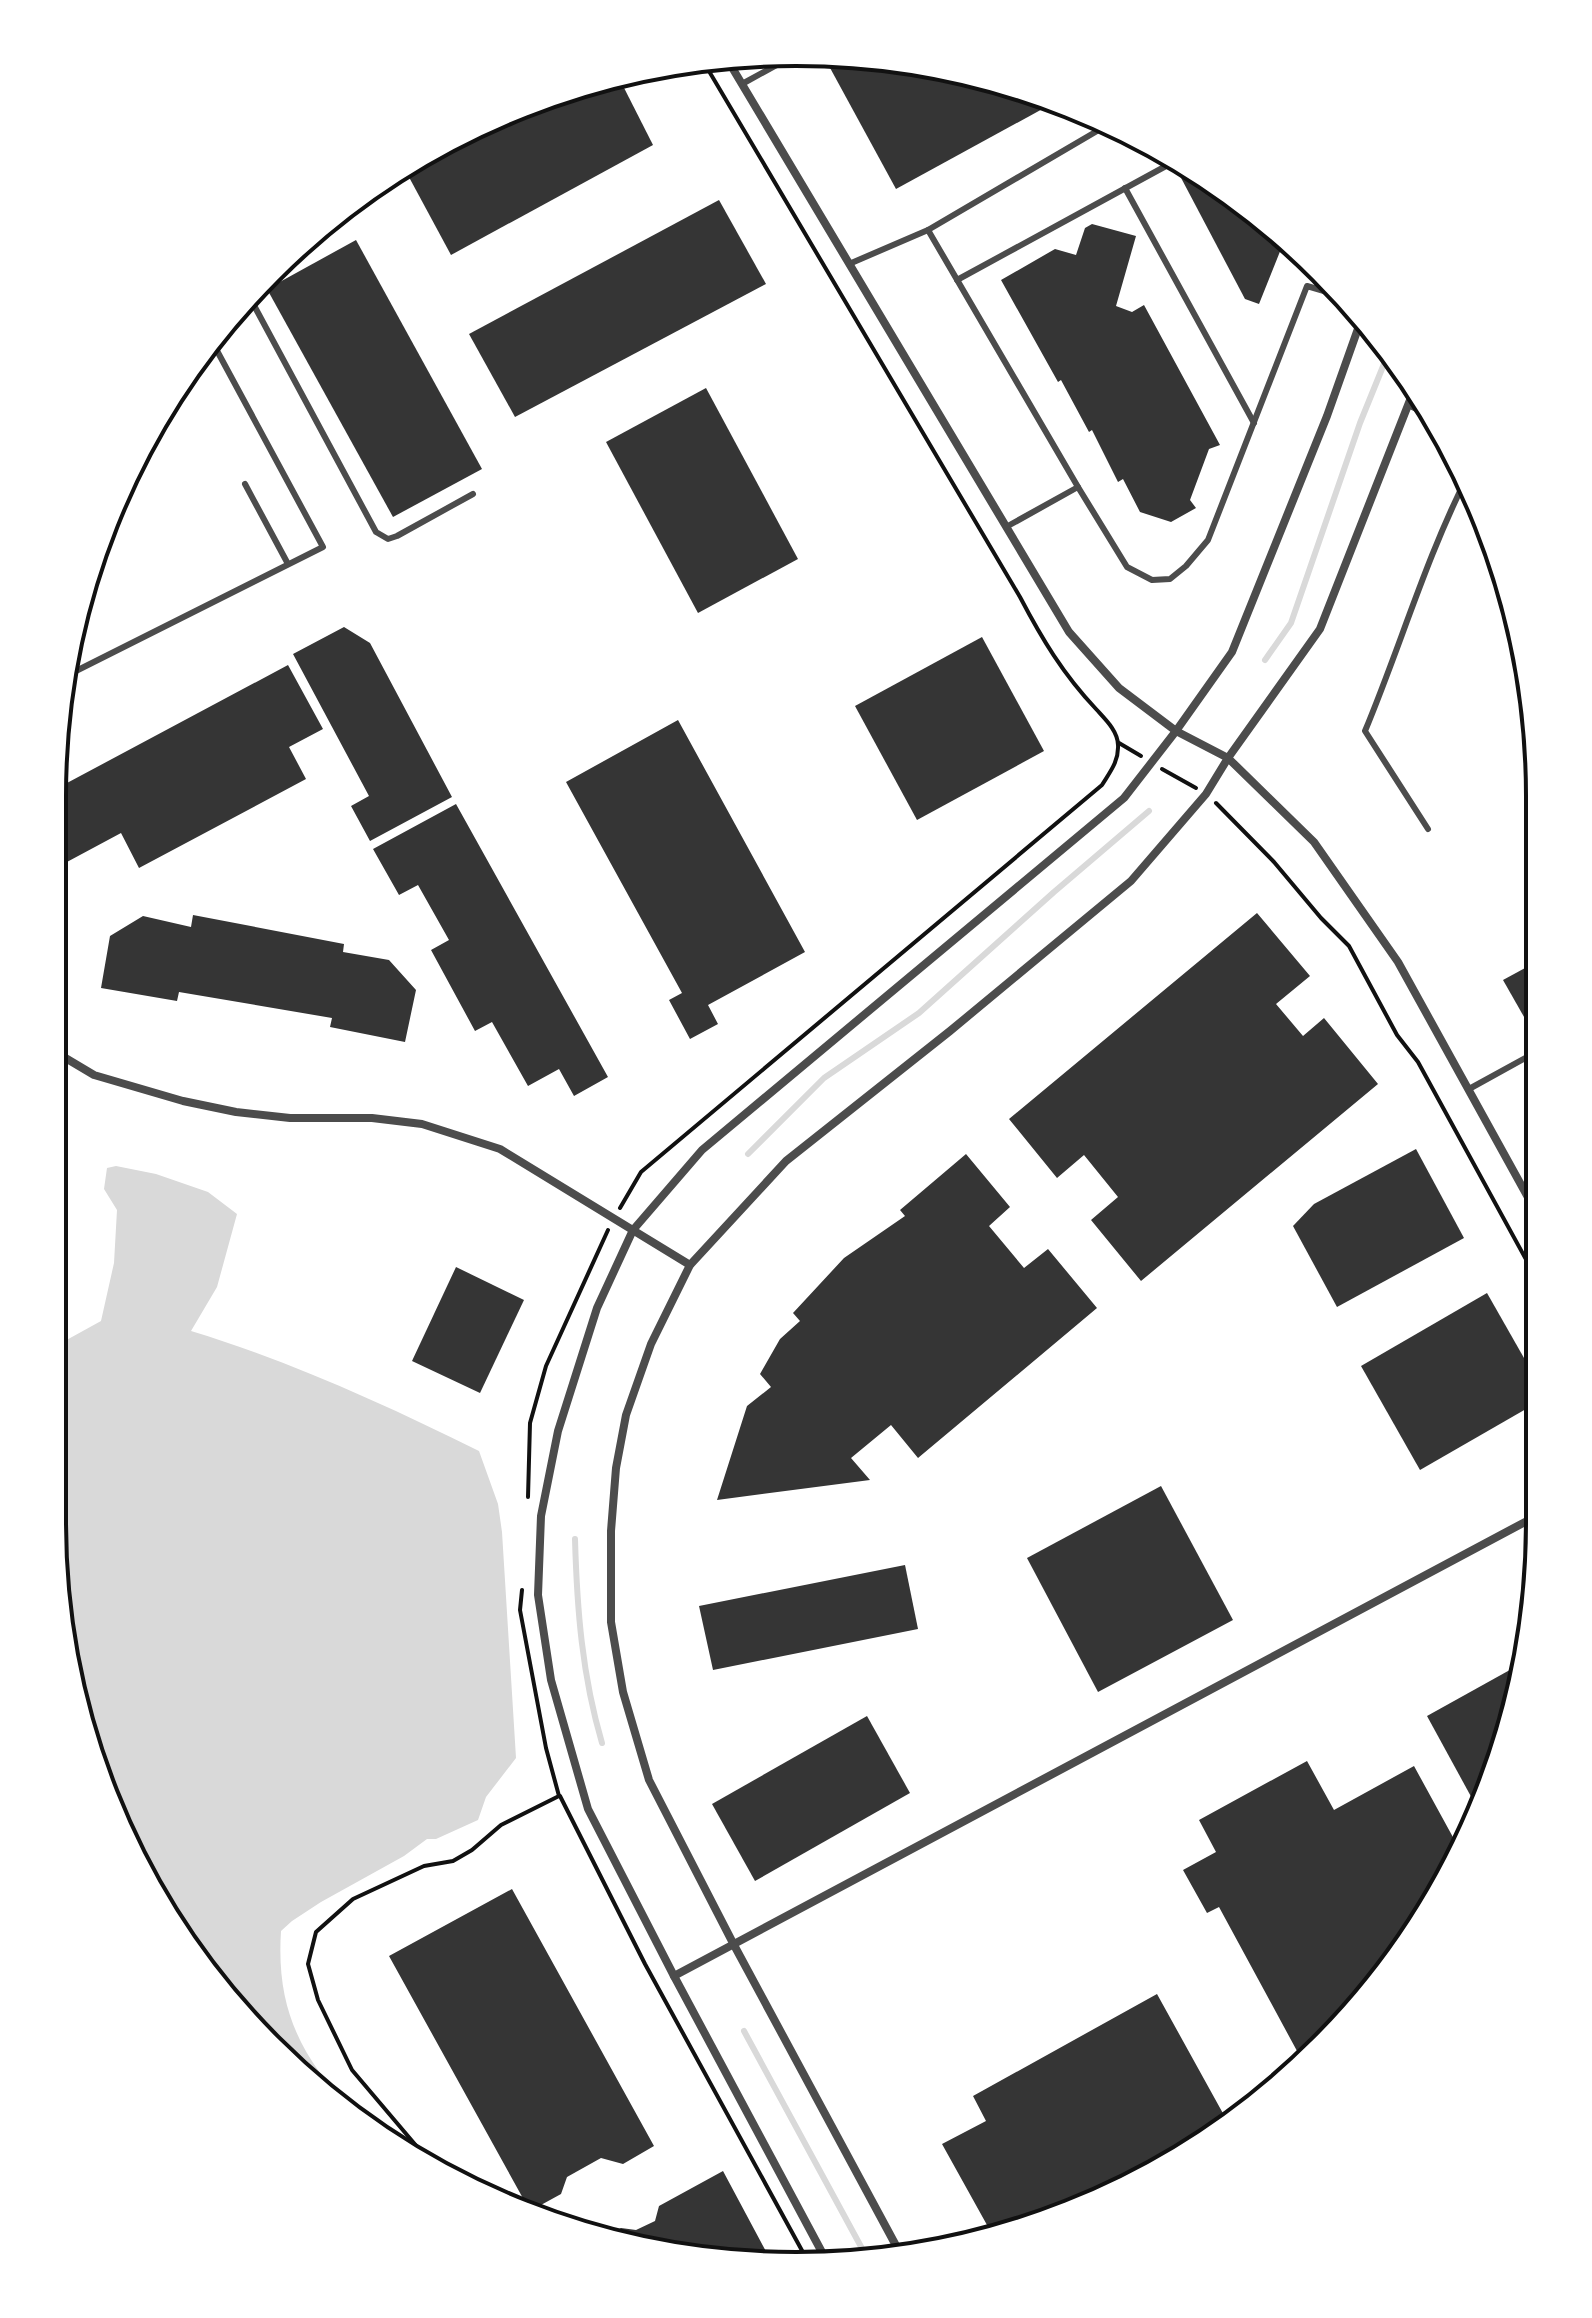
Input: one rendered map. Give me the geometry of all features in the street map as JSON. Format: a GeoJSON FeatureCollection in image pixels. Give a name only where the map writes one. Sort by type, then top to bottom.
{"type":"FeatureCollection","features":[{"type":"Feature","properties":{"kind":"street"},"geometry":{"type":"LineString","coordinates":[[733,69],[1069,632],[1119,688],[1176,731],[1228,758],[1314,842],[1398,962],[1526,1193]]}},
{"type":"Feature","properties":{"kind":"street"},"geometry":{"type":"LineString","coordinates":[[821,2251],[588,1809],[551,1680],[538,1595],[541,1516],[558,1431],[597,1308],[633,1230],[702,1150],[1124,798],[1176,731],[1232,652],[1327,416],[1357,330]]}},
{"type":"Feature","properties":{"kind":"street"},"geometry":{"type":"LineString","coordinates":[[896,2245],[649,1780],[623,1692],[611,1622],[611,1531],[616,1468],[626,1415],[651,1344],[690,1265],[786,1161],[950,1031],[1131,881],[1206,794],[1320,629],[1410,401]]}},
{"type":"Feature","properties":{"kind":"street"},"geometry":{"type":"LineString","coordinates":[[66,1058],[94,1075],[183,1101],[236,1112],[290,1118],[372,1118],[422,1124],[500,1149],[690,1265]]}},
{"type":"Feature","properties":{"kind":"street"},"geometry":{"type":"LineString","coordinates":[[674,1976],[1526,1521]]}},
{"type":"Feature","properties":{"kind":"lane"},"geometry":{"type":"LineString","coordinates":[[742,84],[773,67]]}},
{"type":"Feature","properties":{"kind":"lane"},"geometry":{"type":"LineString","coordinates":[[849,264],[928,230],[1097,131]]}},
{"type":"Feature","properties":{"kind":"lane"},"geometry":{"type":"LineString","coordinates":[[957,280],[1165,166]]}},
{"type":"Feature","properties":{"kind":"lane"},"geometry":{"type":"LineString","coordinates":[[1125,188],[1254,423]]}},
{"type":"Feature","properties":{"kind":"lane"},"geometry":{"type":"LineString","coordinates":[[928,230],[1127,567],[1152,580],[1170,579],[1208,540],[1307,286],[1322,290]]}},
{"type":"Feature","properties":{"kind":"lane"},"geometry":{"type":"LineString","coordinates":[[255,307],[376,532],[388,539],[397,536],[473,494]]}},
{"type":"Feature","properties":{"kind":"lane"},"geometry":{"type":"LineString","coordinates":[[77,670],[323,547],[217,351]]}},
{"type":"Feature","properties":{"kind":"lane"},"geometry":{"type":"LineString","coordinates":[[1408,405],[1414,408]]}},
{"type":"Feature","properties":{"kind":"lane"},"geometry":{"type":"LineString","coordinates":[[245,484],[288,564]]}},
{"type":"Feature","properties":{"kind":"lane"},"geometry":{"type":"LineString","coordinates":[[1006,527],[1078,487]]}},
{"type":"Feature","properties":{"kind":"lane"},"geometry":{"type":"LineString","coordinates":[[1428,829],[1365,731],[1397,653],[1443,523],[1459,492]]}},
{"type":"Feature","properties":{"kind":"lane"},"geometry":{"type":"LineString","coordinates":[[1469,1089],[1526,1058]]}},
{"type":"Feature","properties":{"kind":"path"},"geometry":{"type":"LineString","coordinates":[[709,71],[1020,597],[1046,648],[1111,726],[1119,743],[1206,794],[1274,862],[1349,946],[1397,1035],[1422,1069],[1526,1259]]}},
{"type":"Feature","properties":{"kind":"path"},"geometry":{"type":"LineString","coordinates":[[559,1796],[645,1964],[803,2252]]}},
{"type":"Feature","properties":{"kind":"shaded area"},"geometry":{"type":"Polygon","coordinates":[[[116,1166],[156,1174],[208,1192],[237,1214],[217,1287],[191,1331],[337,1385],[479,1451],[498,1504],[516,1758],[486,1797],[478,1820],[436,1839],[427,1839],[404,1856],[321,1902],[281,1931],[280,1959],[288,2007],[305,2050],[325,2079],[247,2003],[189,1928],[141,1845],[105,1757],[91,1711],[72,1617],[68,1570],[66,1340],[101,1321],[114,1263],[117,1210],[104,1189],[107,1168],[116,1166]]]}},
{"type":"Feature","properties":{"kind":"building"},"geometry":{"type":"Polygon","coordinates":[[[830,67],[891,72],[938,80],[1042,109],[896,189],[830,67]]]}},
{"type":"Feature","properties":{"kind":"building"},"geometry":{"type":"Polygon","coordinates":[[[624,87],[653,145],[451,255],[409,177],[473,141],[517,122],[561,105],[624,87]]]}},
{"type":"Feature","properties":{"kind":"building"},"geometry":{"type":"Polygon","coordinates":[[[1180,175],[1240,217],[1280,250],[1259,304],[1245,299],[1180,175]]]}},
{"type":"Feature","properties":{"kind":"building"},"geometry":{"type":"Polygon","coordinates":[[[719,200],[766,284],[515,417],[469,334],[719,200]]]}},
{"type":"Feature","properties":{"kind":"building"},"geometry":{"type":"Polygon","coordinates":[[[1092,224],[1136,236],[1116,306],[1132,312],[1144,305],[1220,445],[1209,449],[1190,500],[1196,508],[1171,522],[1140,512],[1123,479],[1118,482],[1092,430],[1089,432],[1061,380],[1058,382],[1001,280],[1055,249],[1076,255],[1085,228],[1092,224]]]}},
{"type":"Feature","properties":{"kind":"building"},"geometry":{"type":"Polygon","coordinates":[[[356,240],[482,469],[393,517],[269,292],[276,284],[356,240]]]}},
{"type":"Feature","properties":{"kind":"building"},"geometry":{"type":"Polygon","coordinates":[[[706,388],[798,559],[698,613],[606,442],[706,388]]]}},
{"type":"Feature","properties":{"kind":"building"},"geometry":{"type":"Polygon","coordinates":[[[344,627],[370,643],[452,797],[370,841],[351,806],[369,796],[293,654],[344,627]]]}},
{"type":"Feature","properties":{"kind":"building"},"geometry":{"type":"Polygon","coordinates":[[[982,637],[1044,751],[917,820],[855,706],[982,637]]]}},
{"type":"Feature","properties":{"kind":"building"},"geometry":{"type":"Polygon","coordinates":[[[288,665],[323,729],[289,747],[306,779],[139,868],[121,833],[66,862],[67,783],[288,665]]]}},
{"type":"Feature","properties":{"kind":"building"},"geometry":{"type":"Polygon","coordinates":[[[678,720],[805,952],[708,1005],[718,1024],[690,1039],[669,1000],[682,993],[566,782],[678,720]]]}},
{"type":"Feature","properties":{"kind":"building"},"geometry":{"type":"Polygon","coordinates":[[[456,804],[608,1077],[574,1096],[559,1069],[528,1086],[492,1022],[475,1031],[431,950],[449,940],[418,885],[399,895],[373,849],[456,804]]]}},
{"type":"Feature","properties":{"kind":"building"},"geometry":{"type":"Polygon","coordinates":[[[1257,913],[1310,976],[1276,1004],[1303,1036],[1324,1018],[1378,1084],[1141,1281],[1091,1220],[1118,1197],[1084,1155],[1057,1178],[1009,1119],[1257,913]]]}},
{"type":"Feature","properties":{"kind":"building"},"geometry":{"type":"Polygon","coordinates":[[[193,915],[344,944],[343,952],[389,960],[416,990],[405,1042],[330,1027],[332,1018],[179,992],[177,1001],[101,988],[110,936],[143,916],[191,927],[193,915]]]}},
{"type":"Feature","properties":{"kind":"building"},"geometry":{"type":"Polygon","coordinates":[[[1526,968],[1526,1020],[1503,980],[1526,968]]]}},
{"type":"Feature","properties":{"kind":"building"},"geometry":{"type":"Polygon","coordinates":[[[1416,1149],[1464,1238],[1337,1307],[1293,1226],[1314,1204],[1416,1149]]]}},
{"type":"Feature","properties":{"kind":"building"},"geometry":{"type":"Polygon","coordinates":[[[966,1154],[1010,1207],[989,1226],[1024,1268],[1048,1249],[1097,1308],[918,1458],[891,1425],[851,1458],[870,1480],[717,1500],[747,1406],[771,1387],[760,1374],[780,1339],[800,1321],[793,1313],[844,1258],[905,1216],[900,1210],[966,1154]]]}},
{"type":"Feature","properties":{"kind":"building"},"geometry":{"type":"Polygon","coordinates":[[[456,1267],[524,1300],[480,1393],[412,1361],[456,1267]]]}},
{"type":"Feature","properties":{"kind":"building"},"geometry":{"type":"Polygon","coordinates":[[[1487,1293],[1526,1361],[1526,1409],[1420,1470],[1361,1366],[1487,1293]]]}},
{"type":"Feature","properties":{"kind":"building"},"geometry":{"type":"Polygon","coordinates":[[[1161,1486],[1233,1620],[1098,1692],[1027,1558],[1161,1486]]]}},
{"type":"Feature","properties":{"kind":"building"},"geometry":{"type":"Polygon","coordinates":[[[905,1565],[918,1629],[713,1670],[699,1606],[905,1565]]]}},
{"type":"Feature","properties":{"kind":"building"},"geometry":{"type":"Polygon","coordinates":[[[1511,1669],[1487,1757],[1471,1797],[1427,1716],[1511,1669]]]}},
{"type":"Feature","properties":{"kind":"building"},"geometry":{"type":"Polygon","coordinates":[[[867,1716],[910,1793],[755,1881],[712,1804],[867,1716]]]}},
{"type":"Feature","properties":{"kind":"building"},"geometry":{"type":"Polygon","coordinates":[[[1307,1761],[1334,1810],[1414,1766],[1454,1839],[1403,1928],[1345,2003],[1297,2052],[1219,1907],[1207,1913],[1183,1870],[1216,1852],[1199,1820],[1307,1761]]]}},
{"type":"Feature","properties":{"kind":"building"},"geometry":{"type":"Polygon","coordinates":[[[512,1889],[654,2146],[623,2164],[601,2158],[567,2177],[561,2194],[541,2205],[523,2198],[389,1956],[512,1889]]]}},
{"type":"Feature","properties":{"kind":"building"},"geometry":{"type":"Polygon","coordinates":[[[1157,1994],[1223,2113],[1119,2177],[1031,2213],[988,2226],[942,2144],[986,2121],[973,2096],[1157,1994]]]}},
{"type":"Feature","properties":{"kind":"building"},"geometry":{"type":"Polygon","coordinates":[[[723,2171],[766,2251],[701,2246],[618,2230],[636,2230],[655,2221],[659,2206],[723,2171]]]}},
{"type":"Feature","properties":{"kind":"waterway"},"geometry":{"type":"LineString","coordinates":[[1265,660],[1291,623],[1360,423],[1384,364]]}},
{"type":"Feature","properties":{"kind":"waterway"},"geometry":{"type":"LineString","coordinates":[[748,1154],[824,1078],[919,1013],[1149,811]]}},
{"type":"Feature","properties":{"kind":"waterway"},"geometry":{"type":"LineString","coordinates":[[575,1539],[582,1642],[602,1743]]}},
{"type":"Feature","properties":{"kind":"waterway"},"geometry":{"type":"LineString","coordinates":[[744,2031],[862,2248]]}}]}
